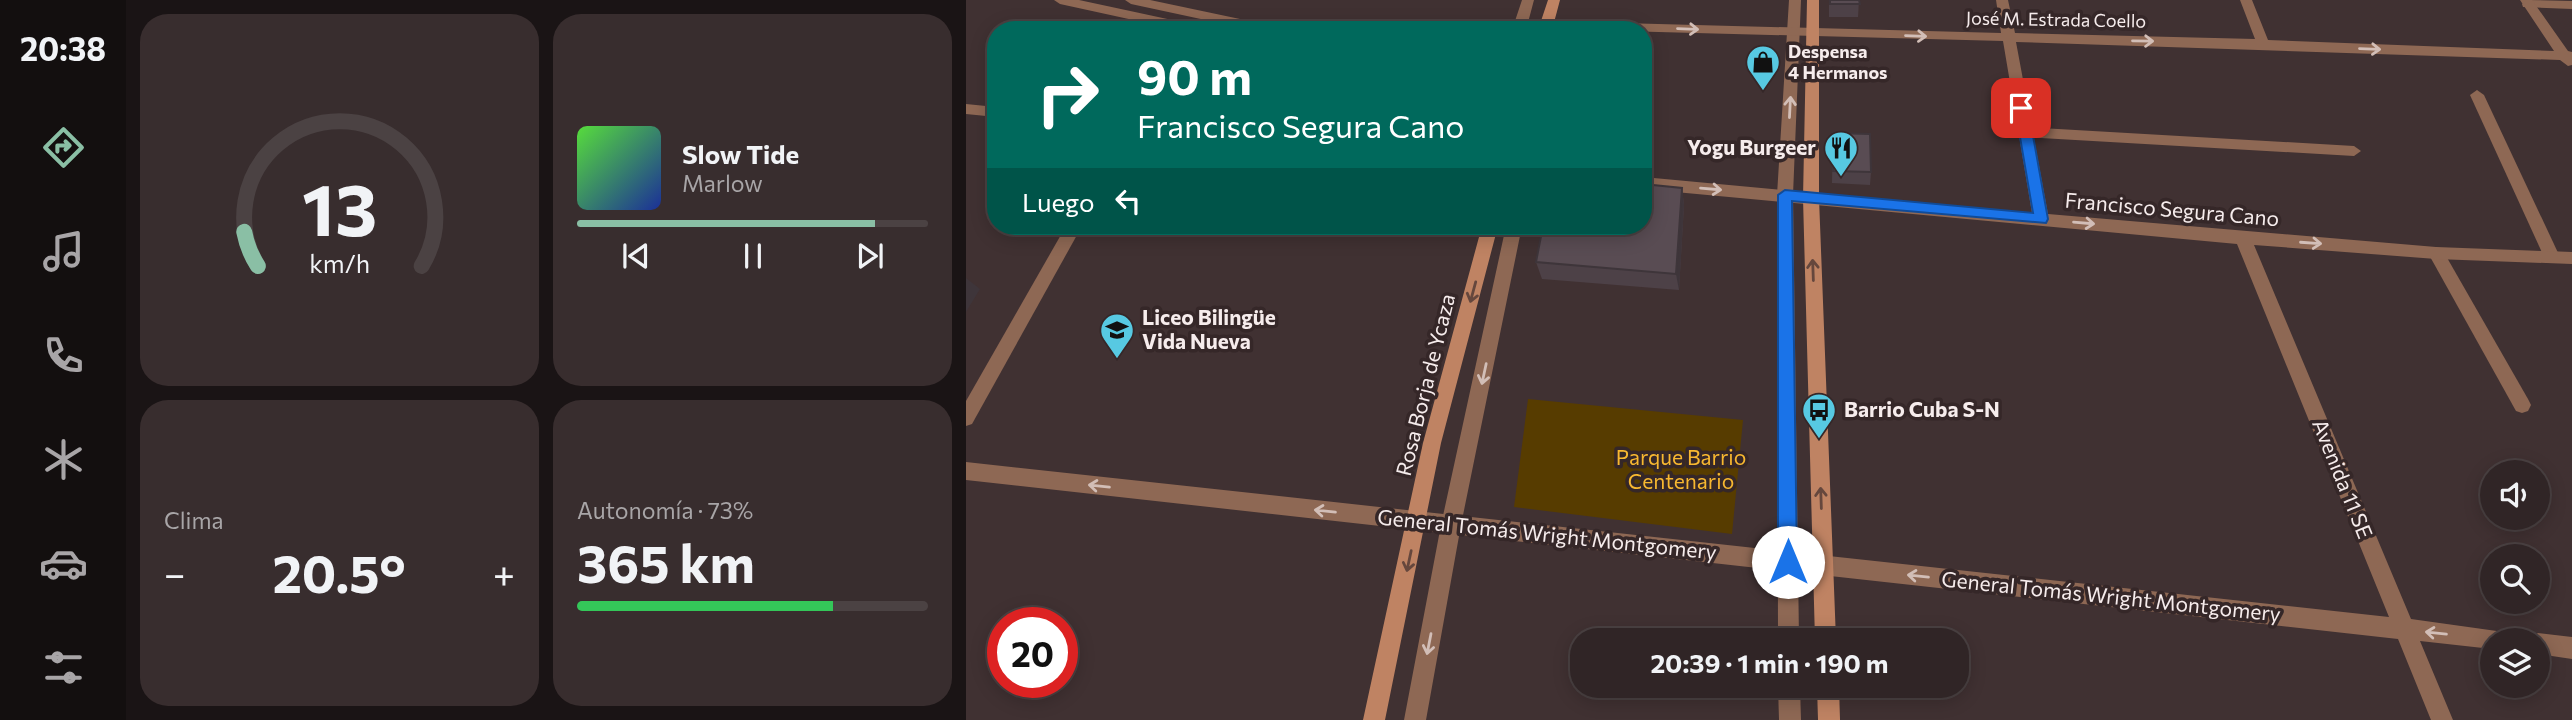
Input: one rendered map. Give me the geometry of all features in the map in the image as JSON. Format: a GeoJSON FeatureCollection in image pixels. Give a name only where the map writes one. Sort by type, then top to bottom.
{"type":"FeatureCollection","features":[{"type":"Feature","properties":{"kind":"main road"},"geometry":{"type":"LineString","coordinates":[[1548,21],[1554,0]]}},
{"type":"Feature","properties":{"kind":"main road"},"geometry":{"type":"LineString","coordinates":[[1813,0],[1811,198],[1826,628]]}},
{"type":"Feature","properties":{"kind":"main road","name":"Rosa Borja de Ycaza"},"geometry":{"type":"LineString","coordinates":[[1374,720],[1432,443],[1488,235]]}},
{"type":"Feature","properties":{"kind":"main road"},"geometry":{"type":"LineString","coordinates":[[1828,698],[1829,720]]}},
{"type":"Feature","properties":{"kind":"street"},"geometry":{"type":"LineString","coordinates":[[1060,0],[1156,21]]}},
{"type":"Feature","properties":{"kind":"street"},"geometry":{"type":"LineString","coordinates":[[1130,0],[1197,7],[1243,21]]}},
{"type":"Feature","properties":{"kind":"street"},"geometry":{"type":"LineString","coordinates":[[1197,7],[1213,0]]}},
{"type":"Feature","properties":{"kind":"street"},"geometry":{"type":"LineString","coordinates":[[1522,21],[1528,0]]}},
{"type":"Feature","properties":{"kind":"street"},"geometry":{"type":"LineString","coordinates":[[1789,628],[1785,195],[1795,0]]}},
{"type":"Feature","properties":{"kind":"street"},"geometry":{"type":"LineString","coordinates":[[2002,0],[2041,219]]}},
{"type":"Feature","properties":{"kind":"street"},"geometry":{"type":"LineString","coordinates":[[2246,0],[2263,44]]}},
{"type":"Feature","properties":{"kind":"street"},"geometry":{"type":"LineString","coordinates":[[2527,2],[2572,5]]}},
{"type":"Feature","properties":{"kind":"street"},"geometry":{"type":"LineString","coordinates":[[2527,2],[2569,60]]}},
{"type":"Feature","properties":{"kind":"street","name":"José M. Estrada Coello"},"geometry":{"type":"LineString","coordinates":[[1652,29],[2263,44],[2569,60]]}},
{"type":"Feature","properties":{"kind":"street"},"geometry":{"type":"LineString","coordinates":[[2477,95],[2552,257]]}},
{"type":"Feature","properties":{"kind":"street"},"geometry":{"type":"LineString","coordinates":[[966,109],[987,111]]}},
{"type":"Feature","properties":{"kind":"street"},"geometry":{"type":"LineString","coordinates":[[2025,132],[2354,151]]}},
{"type":"Feature","properties":{"kind":"street","name":"Francisco Segura Cano"},"geometry":{"type":"LineString","coordinates":[[1652,184],[2243,238],[2436,253],[2572,258]]}},
{"type":"Feature","properties":{"kind":"street"},"geometry":{"type":"LineString","coordinates":[[966,418],[1069,235]]}},
{"type":"Feature","properties":{"kind":"street"},"geometry":{"type":"LineString","coordinates":[[1415,720],[1451,525],[1512,235]]}},
{"type":"Feature","properties":{"kind":"street","name":"Avenida 11 SE"},"geometry":{"type":"LineString","coordinates":[[2243,238],[2442,720]]}},
{"type":"Feature","properties":{"kind":"street"},"geometry":{"type":"LineString","coordinates":[[2436,253],[2522,405]]}},
{"type":"Feature","properties":{"kind":"street","name":"General Tomás Wright Montgomery"},"geometry":{"type":"LineString","coordinates":[[966,471],[2480,637]]}},
{"type":"Feature","properties":{"kind":"street"},"geometry":{"type":"LineString","coordinates":[[2550,645],[2572,648]]}},
{"type":"Feature","properties":{"kind":"street"},"geometry":{"type":"LineString","coordinates":[[1789,698],[1790,720]]}},
{"type":"Feature","properties":{"kind":"green space","name":"Parque Barrio Centenario"},"geometry":{"type":"Polygon","coordinates":[[[1528,399],[1743,420],[1732,534],[1514,507],[1528,399]]]}},
{"type":"Feature","properties":{"kind":"building"},"geometry":{"type":"Polygon","coordinates":[[[1830,0],[1859,0],[1860,4],[1830,4],[1830,0]]]}},
{"type":"Feature","properties":{"kind":"building"},"geometry":{"type":"Polygon","coordinates":[[[1833,133],[1870,134],[1871,172],[1833,171],[1833,133]]]}},
{"type":"Feature","properties":{"kind":"building"},"geometry":{"type":"Polygon","coordinates":[[[1652,185],[1682,188],[1676,274],[1536,262],[1541,235],[1652,235],[1652,185]]]}},
{"type":"Feature","properties":{"kind":"place","name":"Despensa 4 Hermanos"},"geometry":{"type":"Point","coordinates":[1763,92]}},
{"type":"Feature","properties":{"kind":"place","name":"Yogu Burgeer"},"geometry":{"type":"Point","coordinates":[1841,178]}},
{"type":"Feature","properties":{"kind":"place","name":"Liceo Bilingüe Vida Nueva"},"geometry":{"type":"Point","coordinates":[1117,360]}},
{"type":"Feature","properties":{"kind":"place","name":"Barrio Cuba S-N"},"geometry":{"type":"Point","coordinates":[1819,440]}},
{"type":"Feature","properties":{"kind":"route"},"geometry":{"type":"LineString","coordinates":[[1788,562],[1785,195],[2041,219],[2021,108]]}}]}
